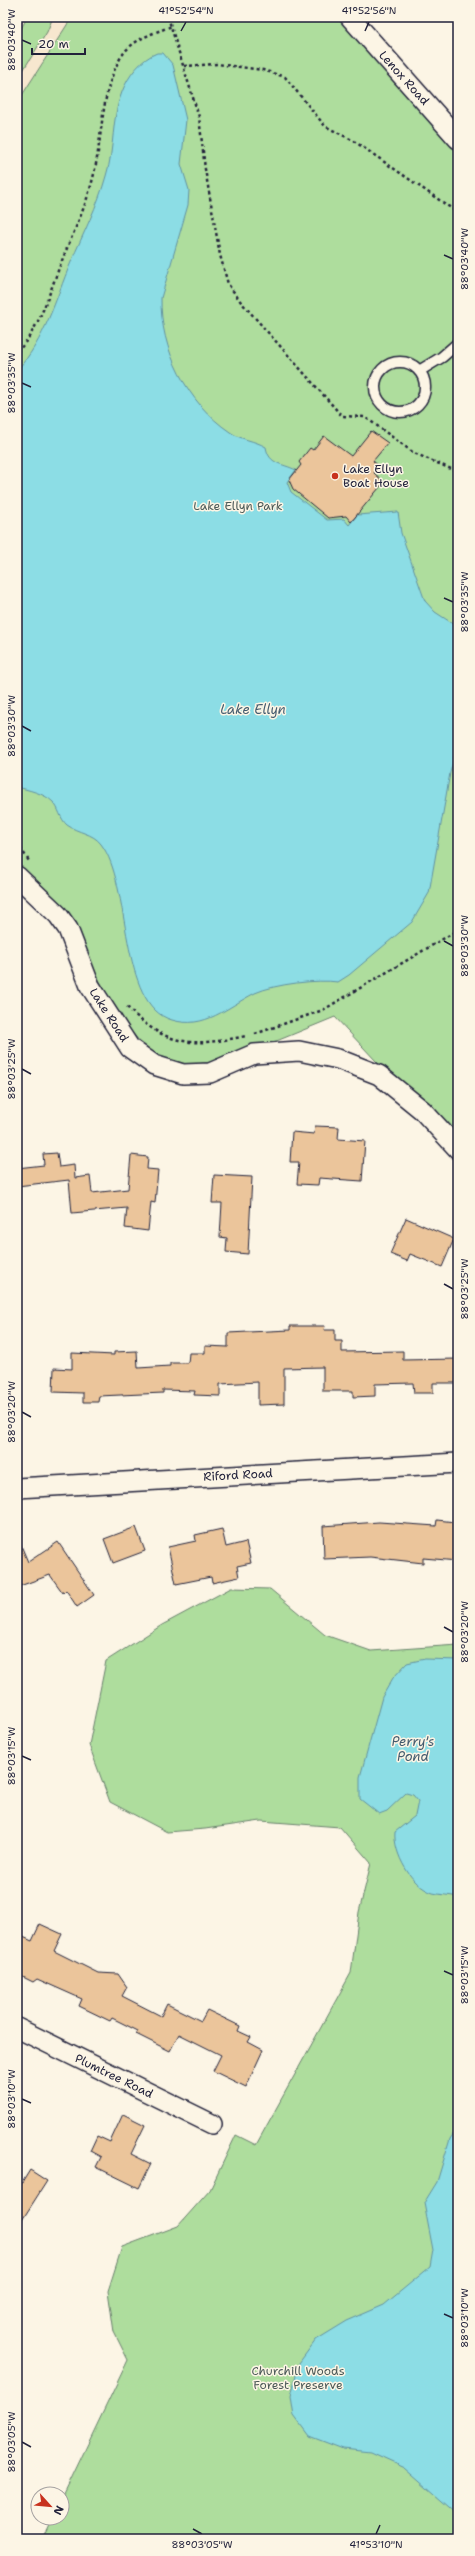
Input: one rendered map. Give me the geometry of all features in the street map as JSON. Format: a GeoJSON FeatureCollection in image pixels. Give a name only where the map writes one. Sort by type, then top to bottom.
{"type":"FeatureCollection","features":[{"type":"Feature","properties":{"kind":"street","name":"Lenox Road"},"geometry":{"type":"LineString","coordinates":[[350,17],[458,139]]}},
{"type":"Feature","properties":{"kind":"street","name":"Lake Road"},"geometry":{"type":"LineString","coordinates":[[25,872],[68,929],[90,986],[130,1048],[154,1064],[183,1074],[210,1073],[254,1054],[299,1051],[338,1059],[379,1075],[422,1110],[458,1148]]}},
{"type":"Feature","properties":{"kind":"street","name":"Riford Road"},"geometry":{"type":"LineString","coordinates":[[17,1488],[458,1463]]}},
{"type":"Feature","properties":{"kind":"street","name":"Plumtree Road"},"geometry":{"type":"LineString","coordinates":[[17,2028],[212,2124]]}},
{"type":"Feature","properties":{"kind":"lane"},"geometry":{"type":"LineString","coordinates":[[419,371],[442,357],[458,343]]}},
{"type":"Feature","properties":{"kind":"lane"},"geometry":{"type":"LineString","coordinates":[[396,362],[412,365],[419,371],[423,378],[424,393],[416,406],[401,412],[394,411],[381,403],[375,387],[381,371],[396,362]]}},
{"type":"Feature","properties":{"kind":"path"},"geometry":{"type":"LineString","coordinates":[[168,17],[199,117],[205,169],[220,255],[228,284],[241,302],[342,416],[365,417],[414,453],[458,472]]}},
{"type":"Feature","properties":{"kind":"path"},"geometry":{"type":"LineString","coordinates":[[17,352],[26,343],[40,318],[85,204],[94,177],[104,110],[114,70],[131,45],[172,26]]}},
{"type":"Feature","properties":{"kind":"path"},"geometry":{"type":"LineString","coordinates":[[184,66],[217,64],[263,70],[284,77],[324,126],[354,141],[458,214]]}},
{"type":"Feature","properties":{"kind":"path"},"geometry":{"type":"LineString","coordinates":[[17,843],[25,872]]}},
{"type":"Feature","properties":{"kind":"path"},"geometry":{"type":"LineString","coordinates":[[124,1004],[153,1032],[174,1041],[220,1042],[266,1032],[323,1010],[458,930]]}},
{"type":"Feature","properties":{"kind":"shaded area"},"geometry":{"type":"Polygon","coordinates":[[[17,17],[72,17],[17,103],[17,17]]]}},
{"type":"Feature","properties":{"kind":"green space"},"geometry":{"type":"Polygon","coordinates":[[[27,17],[53,17],[47,32],[17,80],[17,37],[27,17]]]}},
{"type":"Feature","properties":{"kind":"green space","name":"Lake Ellyn Park"},"geometry":{"type":"Polygon","coordinates":[[[72,17],[338,17],[458,151],[458,1149],[335,1017],[279,1040],[240,1051],[212,1062],[188,1065],[165,1059],[145,1048],[121,1019],[66,921],[17,862],[17,103],[72,17]]]}},
{"type":"Feature","properties":{"kind":"green space","name":"Churchill Woods Forest Preserve"},"geometry":{"type":"Polygon","coordinates":[[[231,1588],[270,1589],[325,1635],[371,1651],[458,1645],[458,2539],[42,2539],[48,2526],[70,2526],[70,2486],[68,2486],[128,2360],[114,2332],[108,2291],[122,2247],[178,2226],[210,2190],[236,2135],[256,2145],[351,1973],[359,1912],[371,1863],[340,1827],[261,1821],[205,1829],[167,1832],[110,1802],[89,1745],[106,1661],[162,1625],[231,1588]]]}},
{"type":"Feature","properties":{"kind":"water","name":"Lake Ellyn"},"geometry":{"type":"Polygon","coordinates":[[[157,53],[163,53],[173,65],[186,120],[181,164],[189,190],[188,205],[161,298],[165,336],[179,373],[201,406],[215,420],[234,435],[266,447],[270,457],[277,463],[296,470],[287,482],[291,492],[327,520],[344,519],[349,525],[357,515],[398,512],[401,533],[425,601],[435,612],[458,627],[458,743],[450,773],[429,893],[412,922],[349,975],[338,982],[319,981],[296,983],[263,990],[215,1016],[195,1022],[172,1020],[155,1010],[142,992],[134,968],[118,886],[111,862],[98,840],[67,825],[55,804],[45,796],[17,787],[17,370],[27,358],[42,333],[99,198],[109,165],[114,123],[122,92],[131,74],[146,59],[157,53]]]}},
{"type":"Feature","properties":{"kind":"water","name":"Perry's Pond"},"geometry":{"type":"Polygon","coordinates":[[[425,1659],[458,1660],[458,1897],[433,1893],[425,1889],[411,1876],[400,1859],[395,1840],[395,1832],[415,1816],[418,1801],[413,1795],[406,1793],[387,1811],[379,1814],[360,1799],[360,1777],[382,1697],[393,1678],[407,1663],[425,1659]]]}},
{"type":"Feature","properties":{"kind":"water"},"geometry":{"type":"Polygon","coordinates":[[[458,2127],[458,2514],[404,2467],[371,2452],[343,2449],[309,2436],[294,2416],[291,2396],[299,2363],[316,2340],[347,2321],[384,2305],[430,2267],[433,2250],[424,2203],[437,2182],[450,2139],[458,2127]]]}},
{"type":"Feature","properties":{"kind":"building","name":"Lake Ellyn Boat House"},"geometry":{"type":"Polygon","coordinates":[[[371,431],[388,443],[373,461],[379,466],[374,473],[384,482],[351,522],[346,516],[328,518],[293,489],[289,480],[301,465],[299,462],[310,448],[313,450],[324,436],[351,456],[371,431]]]}},
{"type":"Feature","properties":{"kind":"building"},"geometry":{"type":"Polygon","coordinates":[[[315,1126],[339,1127],[338,1139],[365,1141],[362,1181],[319,1178],[318,1185],[297,1184],[299,1162],[290,1162],[292,1132],[314,1134],[315,1126]]]}},
{"type":"Feature","properties":{"kind":"building"},"geometry":{"type":"Polygon","coordinates":[[[57,1153],[59,1167],[74,1165],[75,1178],[90,1176],[92,1193],[128,1189],[131,1155],[148,1157],[147,1169],[158,1170],[155,1203],[151,1202],[148,1231],[125,1228],[127,1208],[72,1213],[69,1180],[17,1186],[17,1168],[44,1165],[43,1154],[57,1153]]]}},
{"type":"Feature","properties":{"kind":"building"},"geometry":{"type":"Polygon","coordinates":[[[214,1175],[252,1177],[248,1254],[226,1252],[227,1238],[220,1237],[222,1203],[212,1203],[214,1175]]]}},
{"type":"Feature","properties":{"kind":"building"},"geometry":{"type":"Polygon","coordinates":[[[406,1218],[454,1239],[442,1267],[410,1254],[407,1261],[390,1254],[406,1218]]]}},
{"type":"Feature","properties":{"kind":"building"},"geometry":{"type":"Polygon","coordinates":[[[290,1326],[325,1326],[324,1330],[335,1330],[335,1341],[342,1341],[342,1352],[403,1351],[403,1360],[458,1359],[458,1383],[433,1383],[433,1393],[414,1393],[413,1383],[375,1384],[375,1396],[353,1397],[353,1391],[323,1391],[323,1367],[284,1368],[284,1404],[258,1405],[258,1382],[220,1384],[220,1396],[194,1395],[195,1391],[163,1390],[163,1393],[99,1396],[98,1402],[83,1402],[83,1393],[53,1392],[54,1368],[72,1369],[72,1353],[114,1355],[114,1352],[137,1351],[138,1368],[170,1366],[170,1363],[188,1363],[189,1353],[205,1353],[205,1346],[228,1347],[228,1333],[290,1330],[290,1326]]]}},
{"type":"Feature","properties":{"kind":"building"},"geometry":{"type":"Polygon","coordinates":[[[437,1520],[455,1522],[454,1526],[458,1526],[458,1561],[423,1558],[423,1563],[370,1557],[324,1559],[323,1526],[379,1522],[436,1526],[437,1520]]]}},
{"type":"Feature","properties":{"kind":"building"},"geometry":{"type":"Polygon","coordinates":[[[136,1527],[145,1551],[113,1563],[104,1539],[136,1527]]]}},
{"type":"Feature","properties":{"kind":"building"},"geometry":{"type":"Polygon","coordinates":[[[222,1529],[226,1547],[246,1542],[251,1563],[237,1566],[239,1577],[212,1583],[211,1577],[176,1584],[168,1547],[196,1541],[195,1535],[222,1529]]]}},
{"type":"Feature","properties":{"kind":"building"},"geometry":{"type":"Polygon","coordinates":[[[17,1536],[28,1562],[58,1542],[94,1595],[77,1607],[66,1590],[63,1593],[50,1575],[17,1587],[17,1536]]]}},
{"type":"Feature","properties":{"kind":"building"},"geometry":{"type":"Polygon","coordinates":[[[40,1924],[62,1934],[54,1951],[98,1973],[118,1974],[127,1987],[122,1996],[161,2016],[167,2004],[201,2021],[207,2010],[240,2026],[238,2031],[251,2037],[248,2042],[263,2050],[246,2087],[213,2071],[221,2055],[179,2034],[170,2051],[136,2034],[138,2031],[112,2018],[110,2021],[79,2006],[82,1999],[37,1979],[33,1982],[17,1974],[17,1949],[23,1937],[32,1941],[40,1924]]]}},
{"type":"Feature","properties":{"kind":"building"},"geometry":{"type":"Polygon","coordinates":[[[123,2114],[145,2125],[131,2154],[151,2164],[139,2188],[96,2167],[101,2157],[90,2151],[97,2136],[110,2142],[123,2114]]]}},
{"type":"Feature","properties":{"kind":"building"},"geometry":{"type":"Polygon","coordinates":[[[30,2170],[47,2181],[17,2228],[17,2191],[30,2170]]]}},
{"type":"Feature","properties":{"kind":"place","name":"Lake Ellyn Boat House"},"geometry":{"type":"Point","coordinates":[335,476]}}]}
